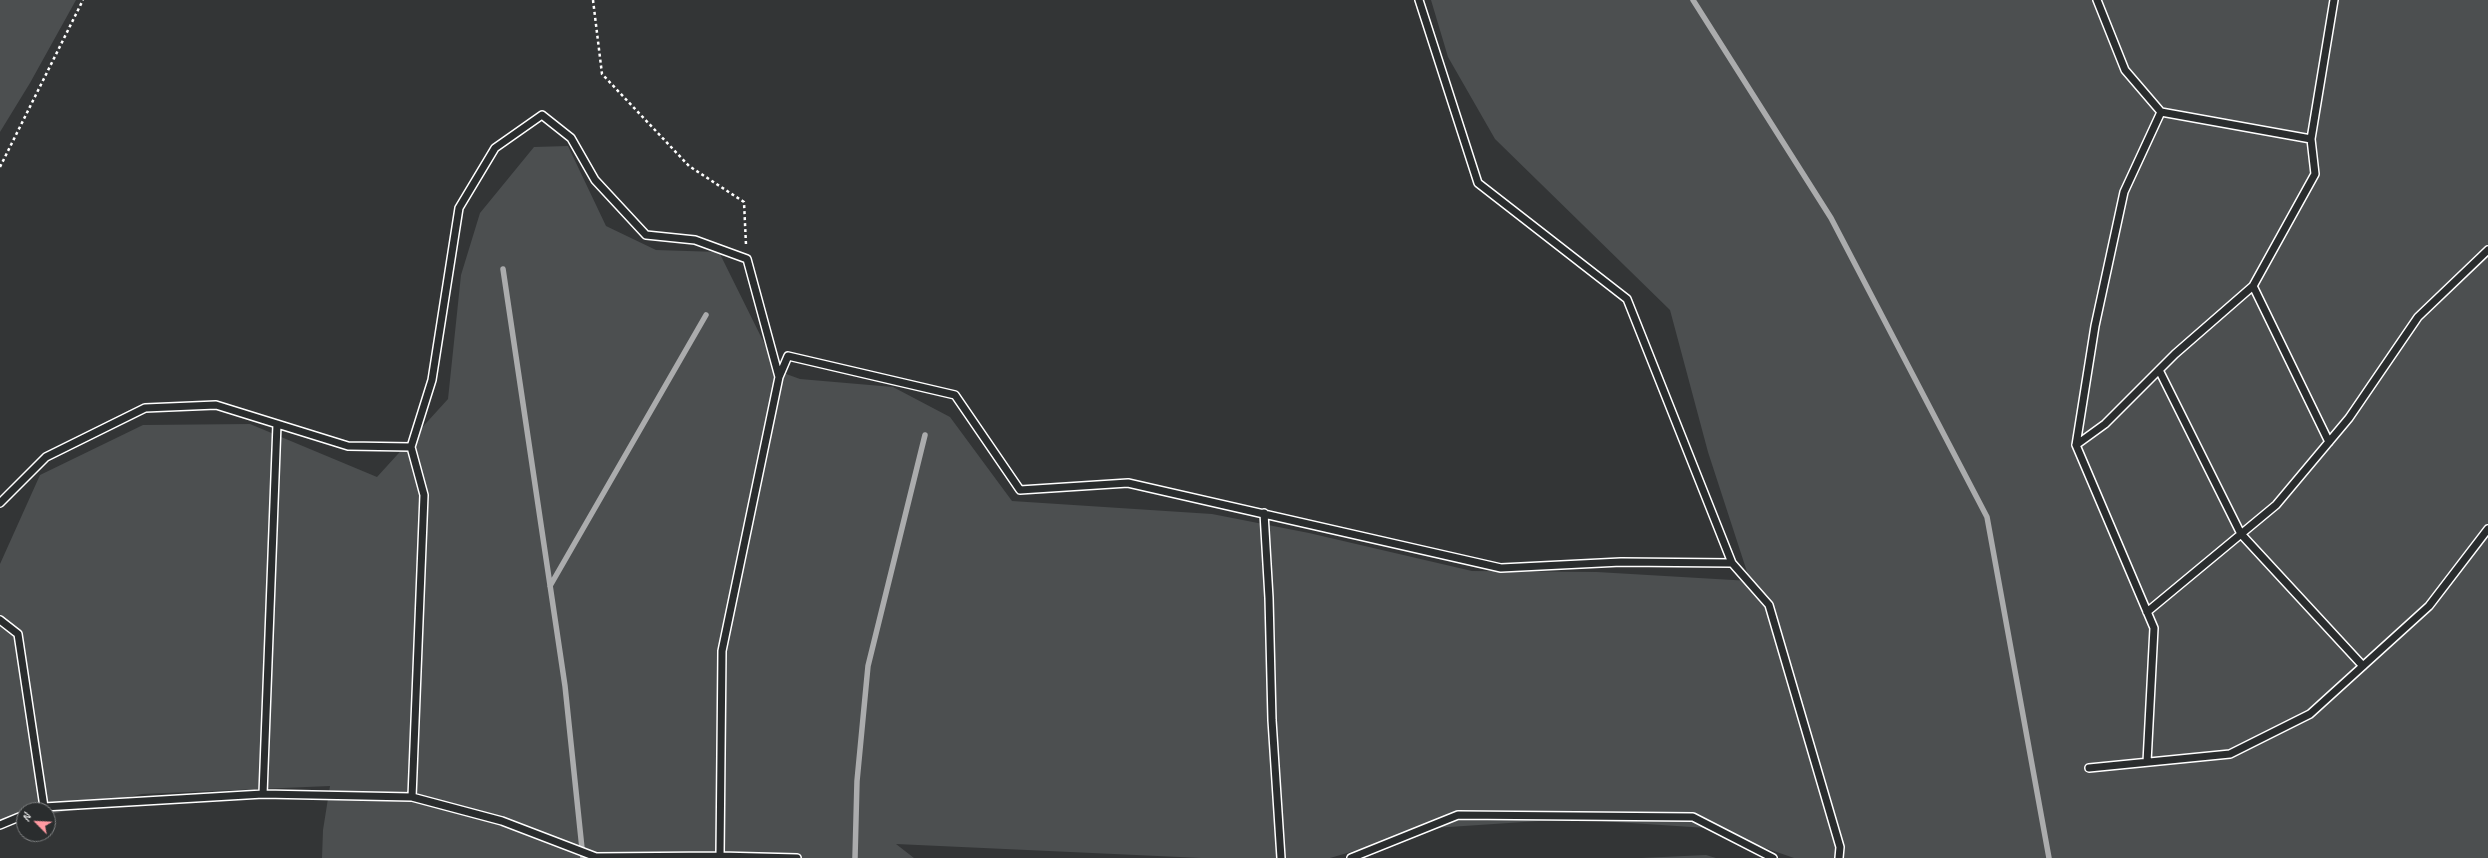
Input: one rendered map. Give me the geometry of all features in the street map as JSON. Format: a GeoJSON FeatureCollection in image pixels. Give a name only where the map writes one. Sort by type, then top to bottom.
{"type":"FeatureCollection","features":[{"type":"Feature","properties":{"kind":"lane"},"geometry":{"type":"LineString","coordinates":[[1420,0],[1478,183],[1626,299],[1732,563],[1769,605],[1840,847],[1840,858]]}},
{"type":"Feature","properties":{"kind":"lane"},"geometry":{"type":"LineString","coordinates":[[2097,0],[2126,70],[2161,112],[2311,139]]}},
{"type":"Feature","properties":{"kind":"lane"},"geometry":{"type":"LineString","coordinates":[[2076,445],[2105,424],[2159,370],[2253,286],[2315,174],[2311,139],[2334,0]]}},
{"type":"Feature","properties":{"kind":"lane"},"geometry":{"type":"LineString","coordinates":[[2147,762],[2154,628],[2076,445],[2095,326],[2124,192],[2161,112]]}},
{"type":"Feature","properties":{"kind":"lane"},"geometry":{"type":"LineString","coordinates":[[412,797],[424,494],[411,447],[432,380],[459,208],[495,148],[542,115],[571,138],[595,180],[646,234],[695,240],[747,259],[779,376]]}},
{"type":"Feature","properties":{"kind":"lane"},"geometry":{"type":"LineString","coordinates":[[2147,612],[2276,506],[2349,418],[2418,317],[2488,250]]}},
{"type":"Feature","properties":{"kind":"lane"},"geometry":{"type":"LineString","coordinates":[[2253,286],[2329,442]]}},
{"type":"Feature","properties":{"kind":"lane"},"geometry":{"type":"LineString","coordinates":[[720,856],[722,651],[779,376],[788,356],[955,396],[1020,490],[1128,483],[1501,568],[1621,562],[1732,563]]}},
{"type":"Feature","properties":{"kind":"lane"},"geometry":{"type":"LineString","coordinates":[[2159,370],[2241,534],[2363,666]]}},
{"type":"Feature","properties":{"kind":"lane"},"geometry":{"type":"LineString","coordinates":[[0,504],[46,457],[145,408],[216,405],[348,446],[411,447]]}},
{"type":"Feature","properties":{"kind":"lane"},"geometry":{"type":"LineString","coordinates":[[263,794],[277,424]]}},
{"type":"Feature","properties":{"kind":"lane"},"geometry":{"type":"LineString","coordinates":[[1264,513],[1269,598],[1272,720],[1281,858]]}},
{"type":"Feature","properties":{"kind":"lane"},"geometry":{"type":"LineString","coordinates":[[2089,768],[2230,754],[2310,714],[2429,606],[2488,529]]}},
{"type":"Feature","properties":{"kind":"lane"},"geometry":{"type":"LineString","coordinates":[[0,620],[18,634],[39,802]]}},
{"type":"Feature","properties":{"kind":"lane"},"geometry":{"type":"LineString","coordinates":[[56,808],[263,794],[412,797],[502,821],[594,857],[720,856],[797,858]]}},
{"type":"Feature","properties":{"kind":"lane"},"geometry":{"type":"LineString","coordinates":[[1351,858],[1458,815],[1693,817],[1773,858]]}},
{"type":"Feature","properties":{"kind":"lane"},"geometry":{"type":"LineString","coordinates":[[0,825],[16,818]]}},
{"type":"Feature","properties":{"kind":"path"},"geometry":{"type":"LineString","coordinates":[[0,167],[83,0]]}},
{"type":"Feature","properties":{"kind":"path"},"geometry":{"type":"LineString","coordinates":[[593,0],[602,74],[689,166],[744,202],[747,259]]}},
{"type":"Feature","properties":{"kind":"shaded area"},"geometry":{"type":"Polygon","coordinates":[[[0,0],[76,0],[30,83],[0,132],[0,0]]]}},
{"type":"Feature","properties":{"kind":"shaded area"},"geometry":{"type":"Polygon","coordinates":[[[1431,0],[2488,0],[2488,858],[1794,858],[1707,828],[1569,819],[1434,828],[1330,858],[1201,858],[896,844],[914,858],[322,858],[323,830],[330,786],[142,794],[56,813],[56,802],[16,802],[16,822],[0,826],[0,564],[40,475],[143,425],[250,424],[377,477],[448,399],[461,275],[480,213],[534,147],[568,146],[606,226],[656,250],[719,252],[778,371],[800,379],[893,387],[950,417],[1012,501],[1212,514],[1309,533],[1472,571],[1597,572],[1750,581],[1708,452],[1670,310],[1495,139],[1448,57],[1431,0]]]}},
{"type":"Feature","properties":{"kind":"shaded area"},"geometry":{"type":"Polygon","coordinates":[[[1706,855],[1716,858],[1641,858],[1706,855]]]}},
{"type":"Feature","properties":{"kind":"waterway"},"geometry":{"type":"LineString","coordinates":[[1693,0],[1831,218],[1987,517],[2049,858]]}},
{"type":"Feature","properties":{"kind":"waterway"},"geometry":{"type":"LineString","coordinates":[[503,269],[565,686],[583,858]]}},
{"type":"Feature","properties":{"kind":"waterway"},"geometry":{"type":"LineString","coordinates":[[550,586],[706,315]]}},
{"type":"Feature","properties":{"kind":"waterway"},"geometry":{"type":"LineString","coordinates":[[855,858],[857,781],[868,666],[925,435]]}}]}
